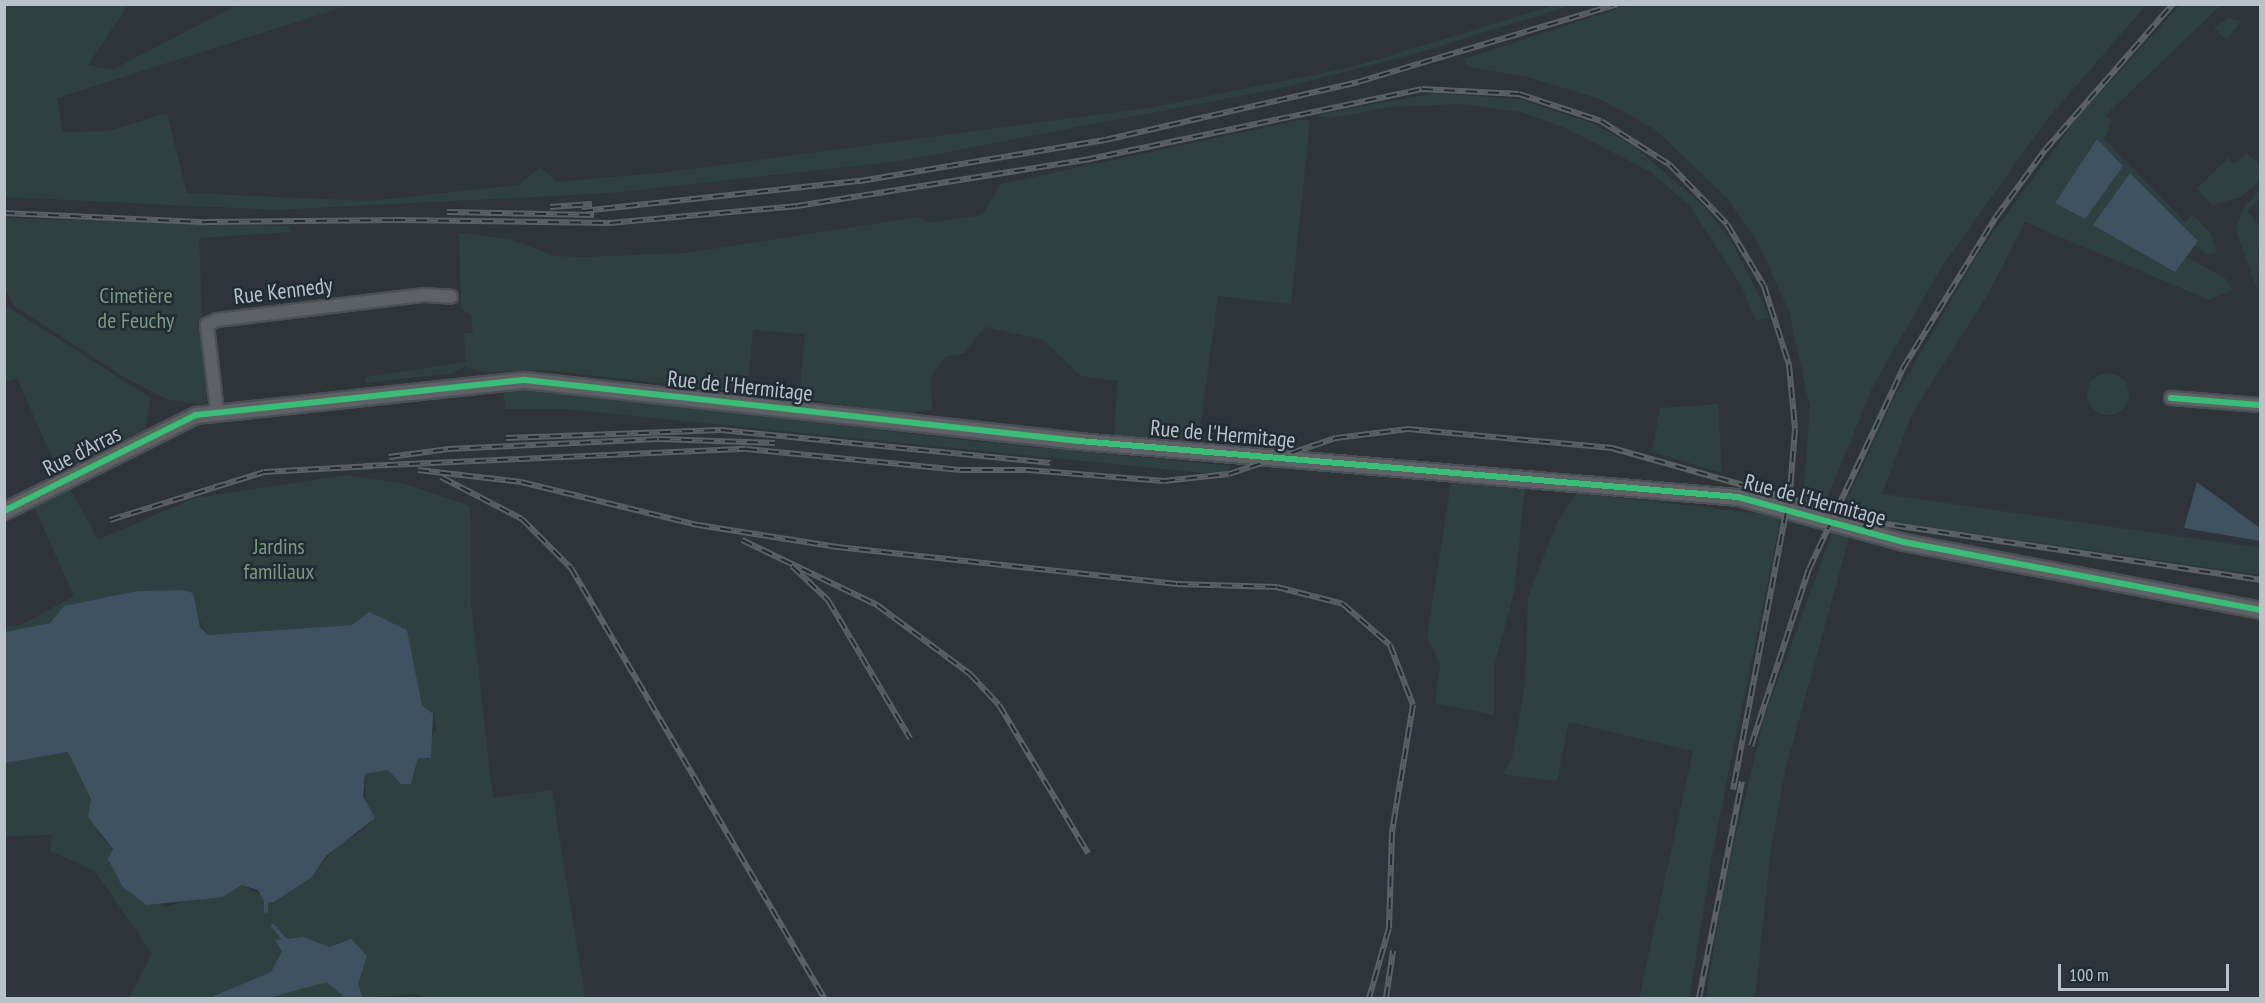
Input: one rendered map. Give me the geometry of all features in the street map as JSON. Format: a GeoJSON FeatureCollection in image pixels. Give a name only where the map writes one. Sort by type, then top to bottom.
{"type":"FeatureCollection","features":[{"type":"Feature","properties":{"kind":"street","name":"Rue Kennedy"},"geometry":{"type":"LineString","coordinates":[[218,411],[207,325],[217,320],[425,295],[451,297]]}},
{"type":"Feature","properties":{"kind":"street","name":"Rue de l'Hermitage"},"geometry":{"type":"LineString","coordinates":[[176,424],[218,411],[525,380],[1079,441],[1738,497],[1904,542],[2260,609]]}},
{"type":"Feature","properties":{"kind":"street"},"geometry":{"type":"LineString","coordinates":[[2171,398],[2260,405]]}},
{"type":"Feature","properties":{"kind":"street","name":"Rue d'Arras"},"geometry":{"type":"LineString","coordinates":[[4,511],[176,424]]}},
{"type":"Feature","properties":{"kind":"green space"},"geometry":{"type":"Polygon","coordinates":[[[1632,4],[2146,5],[2045,122],[1941,268],[1873,386],[1824,506],[1803,499],[1810,408],[1789,311],[1757,241],[1726,197],[1656,130],[1600,99],[1527,77],[1469,67],[1464,59],[1632,4]]]}},
{"type":"Feature","properties":{"kind":"green space"},"geometry":{"type":"Polygon","coordinates":[[[4,5],[128,5],[88,65],[112,70],[237,5],[350,5],[57,98],[63,132],[108,131],[167,113],[187,193],[370,201],[519,185],[540,167],[557,182],[669,172],[1155,107],[1352,67],[1556,5],[1572,5],[1414,54],[1276,89],[900,161],[609,193],[275,210],[5,197],[4,5]]]}},
{"type":"Feature","properties":{"kind":"green space"},"geometry":{"type":"Polygon","coordinates":[[[2180,5],[2221,5],[2106,115],[2112,122],[2104,139],[2185,222],[2193,215],[2211,234],[2217,252],[2207,254],[2195,245],[2186,257],[2225,278],[2232,290],[2209,300],[2025,222],[1989,292],[1912,414],[1882,494],[2260,548],[2260,575],[1862,517],[1843,509],[1893,400],[1981,249],[2078,117],[2180,5]],[[2096,140],[2055,203],[2108,185],[2123,166],[2096,140]]]}},
{"type":"Feature","properties":{"kind":"green space"},"geometry":{"type":"Polygon","coordinates":[[[2228,18],[2241,21],[2226,40],[2214,28],[2228,18]]]}},
{"type":"Feature","properties":{"kind":"green space"},"geometry":{"type":"Polygon","coordinates":[[[1435,93],[1518,99],[1595,124],[1635,147],[1702,204],[1731,240],[1770,318],[1755,320],[1742,287],[1690,206],[1651,172],[1565,128],[1521,112],[1462,104],[1389,107],[1327,119],[1316,115],[1435,93]]]}},
{"type":"Feature","properties":{"kind":"green space"},"geometry":{"type":"Polygon","coordinates":[[[1300,120],[1310,120],[1291,304],[1218,296],[1197,450],[1113,444],[1118,381],[1081,376],[1044,340],[985,327],[965,353],[945,357],[931,378],[932,410],[903,414],[799,398],[805,334],[753,330],[747,393],[545,370],[485,372],[464,367],[452,373],[366,383],[366,377],[466,362],[464,333],[473,333],[471,315],[461,309],[459,233],[510,239],[554,256],[582,257],[686,253],[918,217],[929,223],[982,215],[1001,184],[1300,120]]]}},
{"type":"Feature","properties":{"kind":"green space"},"geometry":{"type":"Polygon","coordinates":[[[2247,153],[2260,166],[2260,180],[2241,197],[2212,205],[2197,189],[2228,158],[2233,164],[2247,153]]]}},
{"type":"Feature","properties":{"kind":"green space"},"geometry":{"type":"Polygon","coordinates":[[[2260,190],[2260,198],[2247,211],[2260,226],[2257,290],[2236,230],[2243,208],[2260,190]]]}},
{"type":"Feature","properties":{"kind":"green space","name":"Cimetière de Feuchy"},"geometry":{"type":"Polygon","coordinates":[[[4,218],[289,226],[291,232],[199,238],[206,405],[166,399],[124,377],[14,306],[5,289],[4,218]]]}},
{"type":"Feature","properties":{"kind":"green space"},"geometry":{"type":"Polygon","coordinates":[[[5,305],[151,398],[145,429],[58,472],[17,378],[5,382],[5,305]]]}},
{"type":"Feature","properties":{"kind":"green space"},"geometry":{"type":"Polygon","coordinates":[[[2108,373],[2123,379],[2129,394],[2123,409],[2108,415],[2093,409],[2087,394],[2093,379],[2108,373]]]}},
{"type":"Feature","properties":{"kind":"green space"},"geometry":{"type":"Polygon","coordinates":[[[524,388],[973,441],[1232,466],[1223,475],[566,409],[505,409],[504,389],[524,388]]]}},
{"type":"Feature","properties":{"kind":"green space"},"geometry":{"type":"Polygon","coordinates":[[[1718,404],[1722,473],[1652,452],[1660,408],[1718,404]]]}},
{"type":"Feature","properties":{"kind":"green space","name":"Jardins familiaux"},"geometry":{"type":"Polygon","coordinates":[[[347,475],[405,484],[470,506],[471,605],[493,798],[552,790],[585,998],[428,998],[415,994],[363,998],[358,984],[367,956],[342,941],[329,947],[304,937],[276,940],[282,951],[271,972],[209,998],[129,998],[152,954],[95,871],[50,851],[52,835],[5,836],[5,763],[68,752],[91,799],[98,833],[165,907],[197,897],[223,897],[242,885],[274,902],[312,877],[336,847],[367,827],[365,774],[388,770],[401,784],[415,773],[418,758],[436,729],[434,715],[422,705],[407,631],[369,612],[352,625],[208,635],[182,590],[137,591],[64,606],[50,623],[5,632],[5,625],[19,626],[74,596],[30,498],[68,485],[98,540],[194,498],[347,475]]]}},
{"type":"Feature","properties":{"kind":"green space"},"geometry":{"type":"Polygon","coordinates":[[[1451,483],[1525,488],[1514,593],[1494,666],[1494,715],[1435,703],[1440,665],[1427,636],[1451,483]]]}},
{"type":"Feature","properties":{"kind":"green space"},"geometry":{"type":"Polygon","coordinates":[[[1577,493],[1781,516],[1713,850],[1689,998],[1639,998],[1693,751],[1569,722],[1557,781],[1502,774],[1512,759],[1525,683],[1528,597],[1558,520],[1577,493]]]}},
{"type":"Feature","properties":{"kind":"green space"},"geometry":{"type":"Polygon","coordinates":[[[1832,533],[1849,538],[1786,767],[1772,841],[1755,998],[1706,998],[1723,891],[1763,721],[1832,533]]]}},
{"type":"Feature","properties":{"kind":"green space"},"geometry":{"type":"Polygon","coordinates":[[[327,982],[345,998],[268,998],[270,995],[327,982]]]}},
{"type":"Feature","properties":{"kind":"water"},"geometry":{"type":"Polygon","coordinates":[[[2097,139],[2123,166],[2085,219],[2055,203],[2097,139]]]}},
{"type":"Feature","properties":{"kind":"water"},"geometry":{"type":"Polygon","coordinates":[[[2130,173],[2198,241],[2175,272],[2093,225],[2130,173]]]}},
{"type":"Feature","properties":{"kind":"water"},"geometry":{"type":"Polygon","coordinates":[[[2197,482],[2260,528],[2260,541],[2184,528],[2197,482]]]}},
{"type":"Feature","properties":{"kind":"water"},"geometry":{"type":"Polygon","coordinates":[[[182,590],[193,593],[200,627],[208,635],[352,625],[369,612],[407,630],[422,705],[433,714],[431,758],[418,758],[411,784],[401,784],[388,770],[365,774],[363,796],[375,818],[326,856],[312,877],[274,902],[265,903],[258,890],[242,885],[223,897],[146,905],[122,886],[108,859],[113,849],[88,817],[91,799],[68,752],[5,763],[5,632],[50,623],[64,606],[137,591],[182,590]]]}},
{"type":"Feature","properties":{"kind":"water"},"geometry":{"type":"Polygon","coordinates":[[[304,937],[329,947],[351,939],[367,956],[358,984],[363,998],[345,998],[327,982],[268,998],[209,998],[271,972],[282,951],[275,940],[304,937]]]}},
{"type":"Feature","properties":{"kind":"waterway"},"geometry":{"type":"LineString","coordinates":[[266,901],[266,911]]}},
{"type":"Feature","properties":{"kind":"waterway"},"geometry":{"type":"LineString","coordinates":[[273,926],[287,942]]}},
{"type":"Feature","properties":{"kind":"railway"},"geometry":{"type":"LineString","coordinates":[[582,211],[860,181],[1105,140],[1358,82],[1618,4]]}},
{"type":"Feature","properties":{"kind":"railway"},"geometry":{"type":"LineString","coordinates":[[1751,746],[1809,569],[1903,368],[1996,217],[2045,150],[2173,4]]}},
{"type":"Feature","properties":{"kind":"railway"},"geometry":{"type":"LineString","coordinates":[[394,220],[610,223],[797,206],[1085,160],[1422,89],[1519,94],[1601,121],[1670,165],[1727,224],[1764,286],[1789,365],[1795,429],[1790,491],[1733,790]]}},
{"type":"Feature","properties":{"kind":"railway"},"geometry":{"type":"LineString","coordinates":[[550,207],[592,204]]}},
{"type":"Feature","properties":{"kind":"railway"},"geometry":{"type":"LineString","coordinates":[[447,212],[594,215]]}},
{"type":"Feature","properties":{"kind":"railway"},"geometry":{"type":"LineString","coordinates":[[4,213],[206,222],[403,220]]}},
{"type":"Feature","properties":{"kind":"railway"},"geometry":{"type":"LineString","coordinates":[[365,466],[746,449],[960,470],[1028,470],[1164,481],[1229,474],[1336,438],[1408,429],[1612,448],[1873,522],[2260,580]]}},
{"type":"Feature","properties":{"kind":"railway"},"geometry":{"type":"LineString","coordinates":[[506,438],[721,430],[1050,463]]}},
{"type":"Feature","properties":{"kind":"railway"},"geometry":{"type":"LineString","coordinates":[[389,457],[448,449],[659,439],[775,443]]}},
{"type":"Feature","properties":{"kind":"railway"},"geometry":{"type":"LineString","coordinates":[[110,520],[264,472],[373,466]]}},
{"type":"Feature","properties":{"kind":"railway"},"geometry":{"type":"LineString","coordinates":[[418,470],[521,482],[698,525],[837,547],[1177,584],[1277,587],[1343,604],[1390,645],[1413,705],[1392,832],[1389,928],[1369,998]]}},
{"type":"Feature","properties":{"kind":"railway"},"geometry":{"type":"LineString","coordinates":[[441,477],[522,519],[571,568],[824,998]]}},
{"type":"Feature","properties":{"kind":"railway"},"geometry":{"type":"LineString","coordinates":[[742,540],[877,605],[970,674],[999,705],[1088,853]]}},
{"type":"Feature","properties":{"kind":"railway"},"geometry":{"type":"LineString","coordinates":[[792,566],[828,600],[910,738]]}},
{"type":"Feature","properties":{"kind":"railway"},"geometry":{"type":"LineString","coordinates":[[1699,998],[1742,781]]}},
{"type":"Feature","properties":{"kind":"railway"},"geometry":{"type":"LineString","coordinates":[[1386,998],[1393,951]]}},
{"type":"Feature","properties":{"kind":"cycle path"},"geometry":{"type":"LineString","coordinates":[[4,511],[196,415],[525,380],[1079,441],[1738,497],[1904,542],[2260,610]]}},
{"type":"Feature","properties":{"kind":"cycle path"},"geometry":{"type":"LineString","coordinates":[[2171,398],[2260,405]]}}]}
